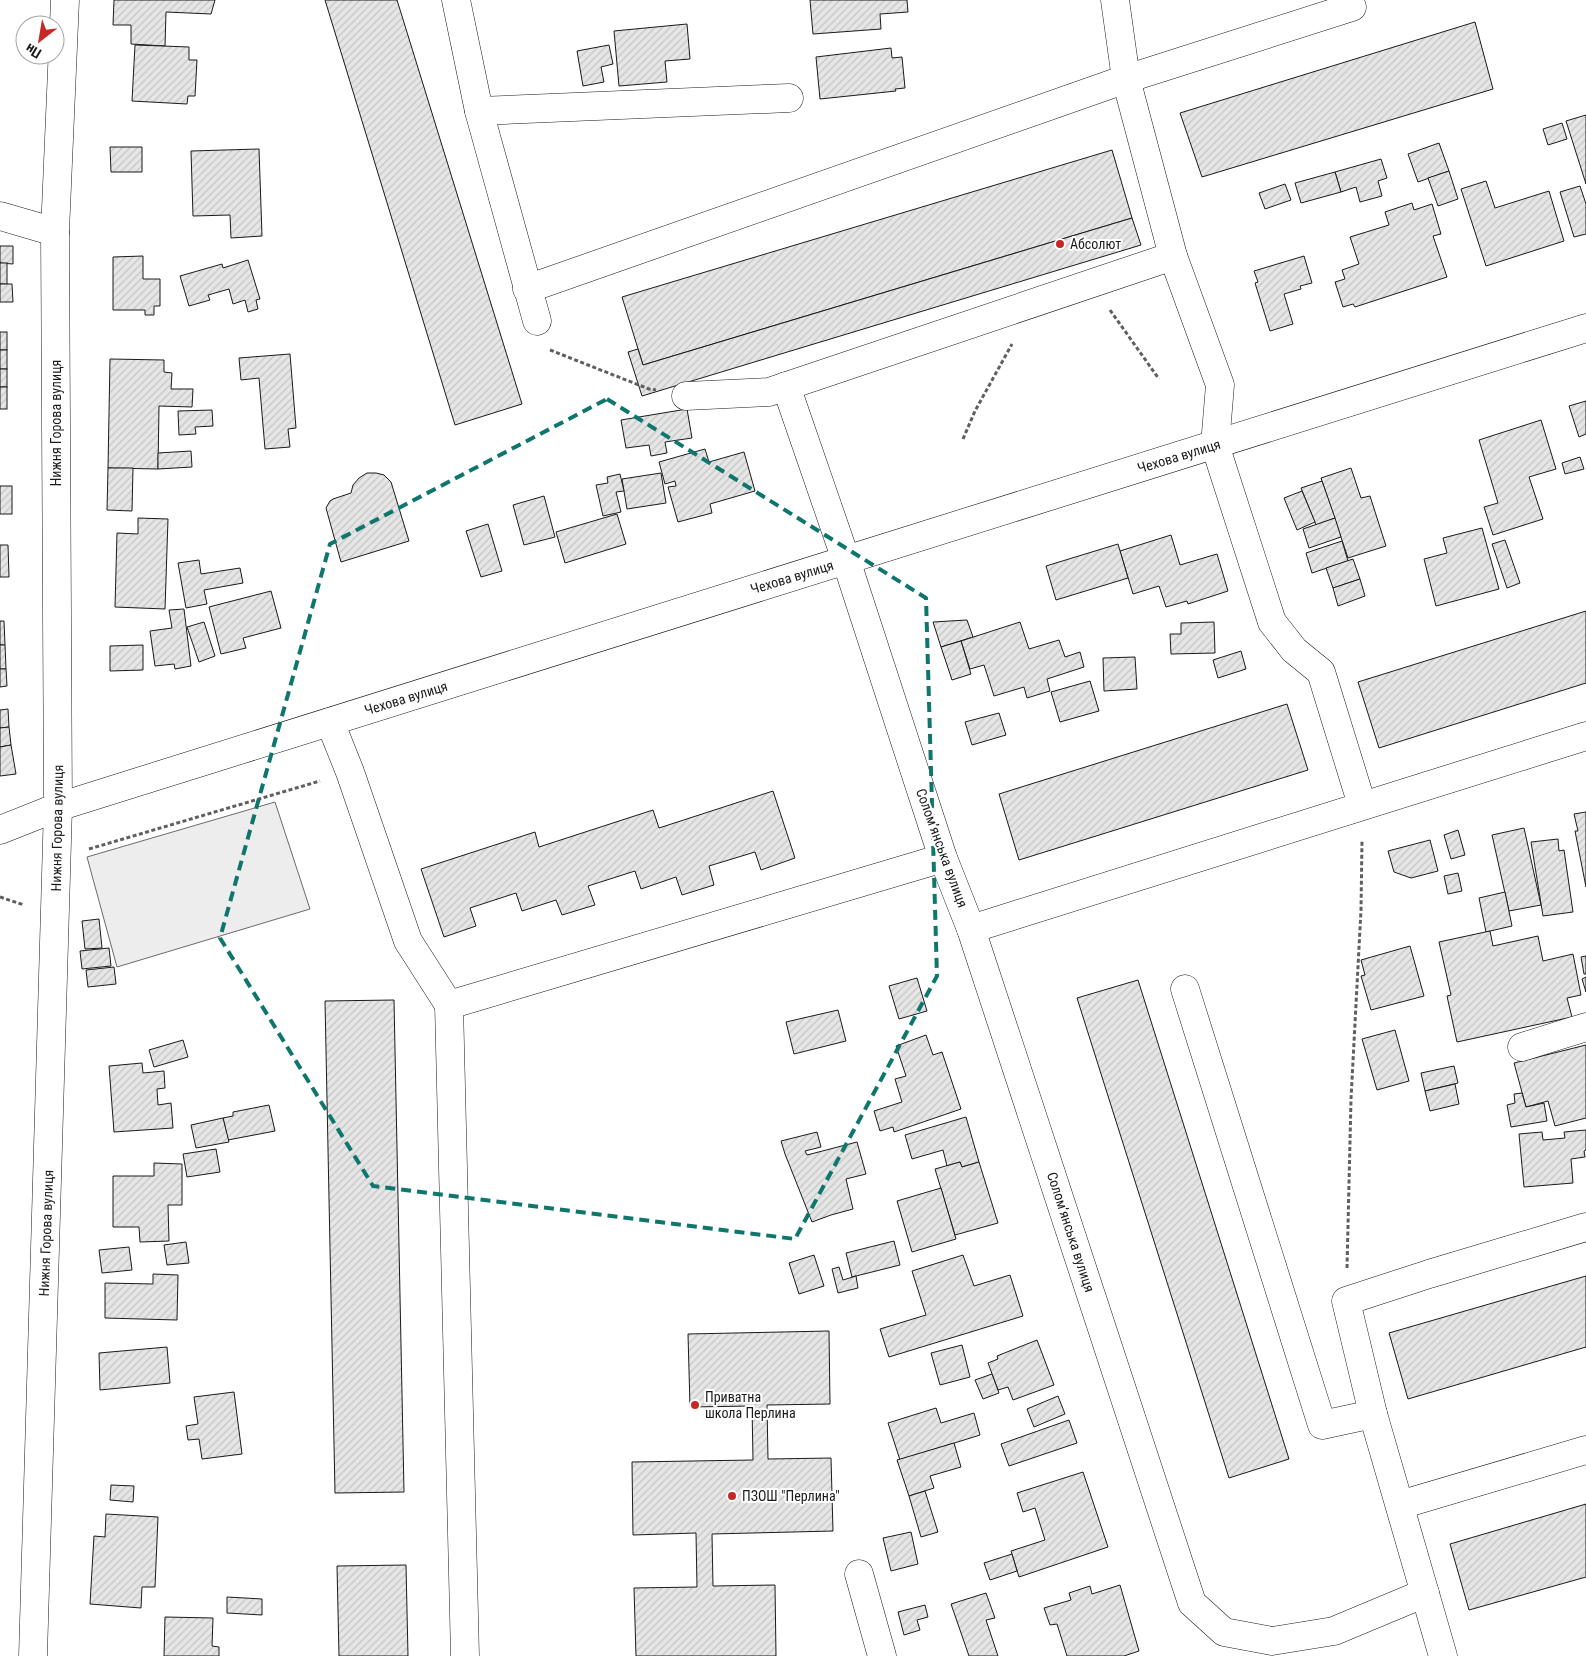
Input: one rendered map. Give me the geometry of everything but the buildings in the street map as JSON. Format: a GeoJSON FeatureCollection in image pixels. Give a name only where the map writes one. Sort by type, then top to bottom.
{"type":"FeatureCollection","features":[{"type":"Feature","properties":{"kind":"street","name":"Нижня Горова вулиця"},"geometry":{"type":"LineString","coordinates":[[33,1656],[58,807],[55,232],[65,0]]}},
{"type":"Feature","properties":{"kind":"street"},"geometry":{"type":"LineString","coordinates":[[456,0],[479,111],[537,321]]}},
{"type":"Feature","properties":{"kind":"street"},"geometry":{"type":"LineString","coordinates":[[1114,0],[1126,79],[1173,256],[1220,385],[1215,445],[1272,622],[1294,650],[1321,672],[1362,805]]}},
{"type":"Feature","properties":{"kind":"street"},"geometry":{"type":"LineString","coordinates":[[527,289],[1126,79],[1352,7],[1349,0]]}},
{"type":"Feature","properties":{"kind":"street"},"geometry":{"type":"LineString","coordinates":[[479,111],[789,98]]}},
{"type":"Feature","properties":{"kind":"street"},"geometry":{"type":"LineString","coordinates":[[0,216],[55,232]]}},
{"type":"Feature","properties":{"kind":"street"},"geometry":{"type":"LineString","coordinates":[[686,396],[769,392],[1173,256]]}},
{"type":"Feature","properties":{"kind":"street","name":"Чехова вулиця"},"geometry":{"type":"LineString","coordinates":[[0,830],[58,807],[1586,328]]}},
{"type":"Feature","properties":{"kind":"street","name":"Соломʼянська вулиця"},"geometry":{"type":"LineString","coordinates":[[786,386],[846,560],[943,858],[971,929],[1192,1603],[1224,1632],[1272,1641],[1334,1631],[1425,1594]]}},
{"type":"Feature","properties":{"kind":"street"},"geometry":{"type":"LineString","coordinates":[[330,722],[350,772],[408,941],[449,1005],[465,1656]]}},
{"type":"Feature","properties":{"kind":"street"},"geometry":{"type":"LineString","coordinates":[[971,929],[1586,736]]}},
{"type":"Feature","properties":{"kind":"street"},"geometry":{"type":"LineString","coordinates":[[449,1005],[943,858]]}},
{"type":"Feature","properties":{"kind":"street"},"geometry":{"type":"LineString","coordinates":[[1184,989],[1322,1425],[1373,1414]]}},
{"type":"Feature","properties":{"kind":"street"},"geometry":{"type":"LineString","coordinates":[[1522,1047],[1586,1027]]}},
{"type":"Feature","properties":{"kind":"street"},"geometry":{"type":"LineString","coordinates":[[1443,1656],[1373,1414],[1346,1301],[1586,1227]]}},
{"type":"Feature","properties":{"kind":"street"},"geometry":{"type":"LineString","coordinates":[[1400,1505],[1586,1450]]}},
{"type":"Feature","properties":{"kind":"street"},"geometry":{"type":"LineString","coordinates":[[858,1574],[882,1656]]}},
{"type":"Feature","properties":{"kind":"path"},"geometry":{"type":"LineString","coordinates":[[1091,284],[1159,379]]}},
{"type":"Feature","properties":{"kind":"path"},"geometry":{"type":"LineString","coordinates":[[963,439],[975,411],[1032,304]]}},
{"type":"Feature","properties":{"kind":"path"},"geometry":{"type":"LineString","coordinates":[[537,321],[544,348],[649,389],[686,396]]}},
{"type":"Feature","properties":{"kind":"path"},"geometry":{"type":"LineString","coordinates":[[57,858],[350,772]]}},
{"type":"Feature","properties":{"kind":"path"},"geometry":{"type":"LineString","coordinates":[[1346,1301],[1350,1099],[1361,910],[1362,805]]}},
{"type":"Feature","properties":{"kind":"highlighted area"},"geometry":{"type":"Polygon","coordinates":[[[607,399],[926,598],[937,976],[795,1239],[373,1186],[220,938],[330,544],[607,399]]]}},
{"type":"Feature","properties":{"kind":"shaded area"},"geometry":{"type":"Polygon","coordinates":[[[275,802],[310,909],[117,967],[87,857],[275,802]]]}},
{"type":"Feature","properties":{"kind":"place","name":"Абсолют"},"geometry":{"type":"Point","coordinates":[1060,244]}},
{"type":"Feature","properties":{"kind":"place","name":"Приватна школа Перлина"},"geometry":{"type":"Point","coordinates":[695,1405]}},
{"type":"Feature","properties":{"kind":"place","name":"ПЗОШ \"Перлина\""},"geometry":{"type":"Point","coordinates":[732,1496]}}]}
